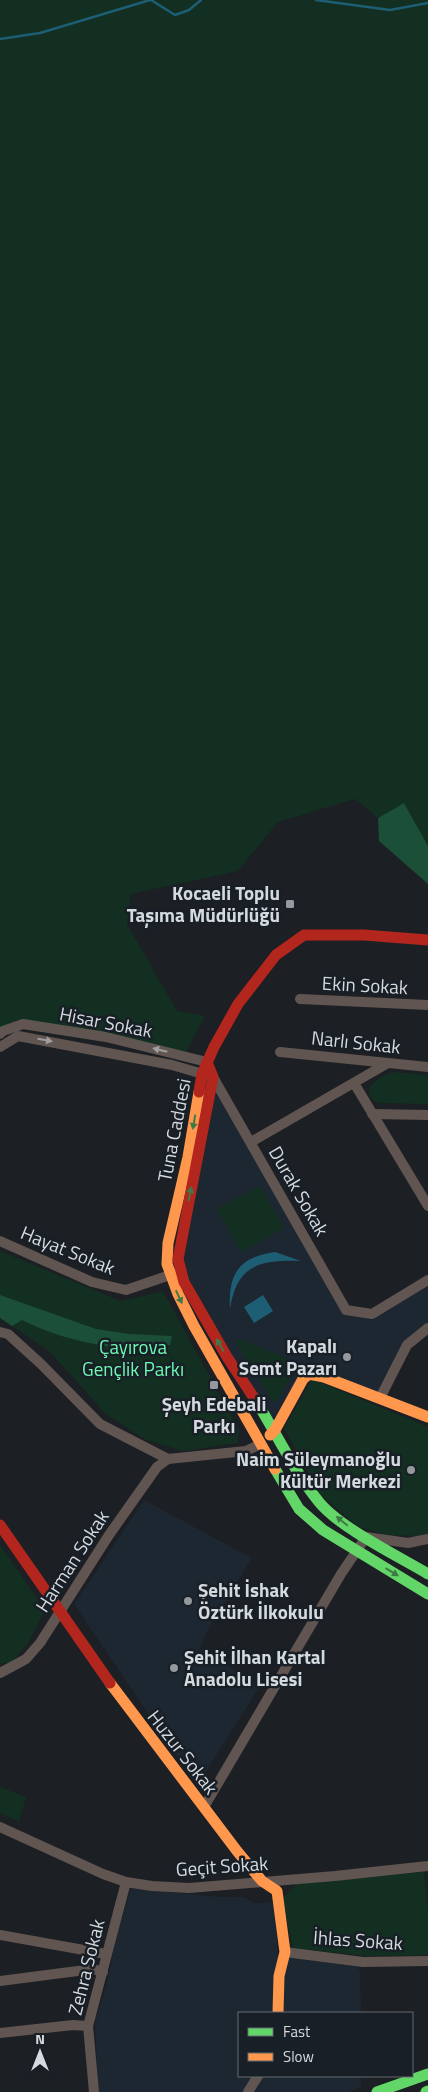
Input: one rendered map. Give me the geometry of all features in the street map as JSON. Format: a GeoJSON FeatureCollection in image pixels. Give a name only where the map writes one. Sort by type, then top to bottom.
{"type":"FeatureCollection","features":[{"type":"Feature","properties":{"kind":"street","name":"Tuna Caddesi"},"geometry":{"type":"LineString","coordinates":[[428,940],[364,935],[304,935],[276,954],[238,1004],[207,1062],[207,1075],[168,1243],[166,1264],[184,1282],[227,1357],[275,1430],[293,1463],[320,1502],[345,1524],[428,1574]]}},
{"type":"Feature","properties":{"kind":"street","name":"Ekin Sokak"},"geometry":{"type":"LineString","coordinates":[[300,999],[428,1005]]}},
{"type":"Feature","properties":{"kind":"street","name":"Hisar Sokak"},"geometry":{"type":"LineString","coordinates":[[0,1034],[3,1031],[23,1024],[106,1037],[207,1062]]}},
{"type":"Feature","properties":{"kind":"street","name":"Hisar Sokak"},"geometry":{"type":"LineString","coordinates":[[0,1047],[18,1036],[163,1063],[207,1075]]}},
{"type":"Feature","properties":{"kind":"street","name":"Narlı Sokak"},"geometry":{"type":"LineString","coordinates":[[280,1052],[428,1067]]}},
{"type":"Feature","properties":{"kind":"street"},"geometry":{"type":"LineString","coordinates":[[251,1142],[388,1063]]}},
{"type":"Feature","properties":{"kind":"street","name":"Durak Sokak"},"geometry":{"type":"LineString","coordinates":[[207,1075],[251,1142],[346,1310],[372,1314],[428,1280]]}},
{"type":"Feature","properties":{"kind":"street"},"geometry":{"type":"LineString","coordinates":[[354,1083],[428,1206]]}},
{"type":"Feature","properties":{"kind":"street"},"geometry":{"type":"LineString","coordinates":[[372,1114],[428,1115]]}},
{"type":"Feature","properties":{"kind":"street","name":"Hayat Sokak"},"geometry":{"type":"LineString","coordinates":[[0,1241],[92,1282],[126,1290],[176,1273]]}},
{"type":"Feature","properties":{"kind":"street","name":"Tuna Caddesi"},"geometry":{"type":"LineString","coordinates":[[176,1273],[178,1294],[194,1326],[299,1509],[323,1530],[428,1594]]}},
{"type":"Feature","properties":{"kind":"street"},"geometry":{"type":"LineString","coordinates":[[380,1398],[407,1345],[428,1328]]}},
{"type":"Feature","properties":{"kind":"street"},"geometry":{"type":"LineString","coordinates":[[0,1332],[8,1334],[41,1364],[100,1424],[168,1459],[246,1451],[261,1444],[275,1430],[303,1379],[309,1374],[324,1377],[428,1417]]}},
{"type":"Feature","properties":{"kind":"street","name":"Harman Sokak"},"geometry":{"type":"LineString","coordinates":[[0,1673],[26,1659],[40,1643],[109,1535],[157,1466],[168,1459]]}},
{"type":"Feature","properties":{"kind":"street","name":"Huzur Sokak"},"geometry":{"type":"LineString","coordinates":[[0,1525],[127,1708],[262,1881],[277,1891],[285,1952],[279,1976],[278,2012]]}},
{"type":"Feature","properties":{"kind":"street"},"geometry":{"type":"LineString","coordinates":[[204,1807],[336,1582],[366,1537],[408,1543],[428,1539]]}},
{"type":"Feature","properties":{"kind":"street","name":"Geçit Sokak"},"geometry":{"type":"LineString","coordinates":[[0,1827],[103,1874],[126,1882],[189,1888],[428,1866]]}},
{"type":"Feature","properties":{"kind":"street","name":"Zehra Sokak"},"geometry":{"type":"LineString","coordinates":[[94,2092],[88,2026],[126,1882]]}},
{"type":"Feature","properties":{"kind":"street"},"geometry":{"type":"LineString","coordinates":[[0,1935],[106,1954]]}},
{"type":"Feature","properties":{"kind":"street","name":"İhlas Sokak"},"geometry":{"type":"LineString","coordinates":[[285,1952],[363,1962],[428,1961]]}},
{"type":"Feature","properties":{"kind":"street"},"geometry":{"type":"LineString","coordinates":[[0,1981],[93,1969],[103,1972]]}},
{"type":"Feature","properties":{"kind":"street"},"geometry":{"type":"LineString","coordinates":[[0,2033],[73,2025],[88,2026]]}},
{"type":"Feature","properties":{"kind":"street"},"geometry":{"type":"LineString","coordinates":[[377,2092],[428,2074]]}},
{"type":"Feature","properties":{"kind":"street"},"geometry":{"type":"LineString","coordinates":[[248,2092],[257,2077]]}},
{"type":"Feature","properties":{"kind":"shaded area"},"geometry":{"type":"Polygon","coordinates":[[[212,1074],[346,1310],[372,1313],[428,1279],[428,1328],[407,1345],[381,1398],[309,1374],[275,1432],[177,1258],[212,1074]]]}},
{"type":"Feature","properties":{"kind":"shaded area","name":"Şehit İlhan Kartal Anadolu Lisesi"},"geometry":{"type":"Polygon","coordinates":[[[144,1500],[252,1558],[205,1635],[200,1649],[260,1686],[197,1786],[74,1604],[144,1500]]]}},
{"type":"Feature","properties":{"kind":"shaded area"},"geometry":{"type":"Polygon","coordinates":[[[131,1888],[219,1897],[245,1897],[254,1903],[275,1902],[278,1956],[356,1964],[360,1971],[361,2012],[238,2012],[238,2077],[361,2077],[361,2087],[348,2092],[98,2092],[95,2023],[108,1979],[115,1942],[131,1888]]]}},
{"type":"Feature","properties":{"kind":"green space"},"geometry":{"type":"Polygon","coordinates":[[[0,0],[428,0],[428,846],[404,803],[378,818],[355,799],[278,822],[238,871],[131,894],[127,924],[177,1011],[205,1016],[186,1052],[24,1022],[0,1033],[0,0]]]}},
{"type":"Feature","properties":{"kind":"green space"},"geometry":{"type":"Polygon","coordinates":[[[404,803],[428,846],[428,884],[379,841],[378,818],[404,803]]]}},
{"type":"Feature","properties":{"kind":"green space"},"geometry":{"type":"Polygon","coordinates":[[[395,1072],[428,1075],[428,1104],[380,1103],[373,1101],[368,1091],[370,1087],[379,1078],[395,1072]]]}},
{"type":"Feature","properties":{"kind":"green space"},"geometry":{"type":"Polygon","coordinates":[[[260,1186],[284,1228],[241,1252],[217,1209],[260,1186]]]}},
{"type":"Feature","properties":{"kind":"green space","name":"Çayırova Gençlik Parkı"},"geometry":{"type":"Polygon","coordinates":[[[0,1251],[121,1301],[163,1291],[239,1430],[238,1443],[183,1451],[146,1440],[106,1414],[49,1351],[0,1318],[0,1251]]]}},
{"type":"Feature","properties":{"kind":"green space"},"geometry":{"type":"Polygon","coordinates":[[[0,1295],[96,1329],[129,1334],[172,1336],[170,1345],[161,1345],[159,1353],[141,1351],[72,1339],[38,1328],[22,1320],[12,1326],[0,1318],[0,1295]]]}},
{"type":"Feature","properties":{"kind":"green space"},"geometry":{"type":"Polygon","coordinates":[[[239,1339],[299,1363],[277,1401],[272,1401],[235,1341],[239,1339]]]}},
{"type":"Feature","properties":{"kind":"green space"},"geometry":{"type":"Polygon","coordinates":[[[312,1379],[428,1427],[428,1534],[423,1536],[386,1535],[357,1526],[320,1494],[284,1428],[312,1379]]]}},
{"type":"Feature","properties":{"kind":"green space"},"geometry":{"type":"Polygon","coordinates":[[[0,1545],[45,1610],[28,1643],[12,1662],[0,1664],[0,1545]]]}},
{"type":"Feature","properties":{"kind":"green space"},"geometry":{"type":"Polygon","coordinates":[[[0,1787],[26,1797],[19,1822],[0,1813],[0,1787]]]}},
{"type":"Feature","properties":{"kind":"green space"},"geometry":{"type":"Polygon","coordinates":[[[424,1872],[428,1910],[428,1955],[367,1956],[293,1948],[282,1898],[297,1884],[424,1872]]]}},
{"type":"Feature","properties":{"kind":"water"},"geometry":{"type":"Polygon","coordinates":[[[275,1252],[301,1261],[274,1262],[253,1268],[238,1282],[230,1309],[231,1286],[238,1269],[252,1258],[275,1252]]]}},
{"type":"Feature","properties":{"kind":"water"},"geometry":{"type":"Polygon","coordinates":[[[263,1295],[273,1311],[254,1323],[244,1307],[263,1295]]]}},
{"type":"Feature","properties":{"kind":"waterway"},"geometry":{"type":"LineString","coordinates":[[0,39],[40,33],[150,0]]}},
{"type":"Feature","properties":{"kind":"waterway"},"geometry":{"type":"LineString","coordinates":[[151,0],[175,15],[189,10],[201,0]]}},
{"type":"Feature","properties":{"kind":"waterway"},"geometry":{"type":"LineString","coordinates":[[316,0],[390,10],[428,3]]}},
{"type":"Feature","properties":{"kind":"traffic: fast"},"geometry":{"type":"LineString","coordinates":[[254,1398],[301,1477],[328,1512],[355,1531],[428,1574]]}},
{"type":"Feature","properties":{"kind":"traffic: fast"},"geometry":{"type":"LineString","coordinates":[[275,1469],[299,1509],[323,1530],[428,1594]]}},
{"type":"Feature","properties":{"kind":"traffic: fast"},"geometry":{"type":"LineString","coordinates":[[377,2092],[428,2074]]}},
{"type":"Feature","properties":{"kind":"traffic: slow"},"geometry":{"type":"LineString","coordinates":[[199,1092],[188,1157],[168,1243],[167,1264],[178,1294],[194,1326],[275,1469]]}},
{"type":"Feature","properties":{"kind":"traffic: slow"},"geometry":{"type":"LineString","coordinates":[[270,1435],[275,1430],[303,1379],[309,1374],[324,1377],[428,1417]]}},
{"type":"Feature","properties":{"kind":"traffic: slow"},"geometry":{"type":"LineString","coordinates":[[110,1683],[237,1851],[262,1881],[277,1891],[285,1952],[279,1976],[278,2012]]}},
{"type":"Feature","properties":{"kind":"traffic: jam"},"geometry":{"type":"LineString","coordinates":[[199,1092],[202,1074],[214,1047],[238,1004],[276,955],[304,935],[364,935],[428,940]]}},
{"type":"Feature","properties":{"kind":"traffic: jam"},"geometry":{"type":"LineString","coordinates":[[207,1062],[213,1077],[178,1259],[184,1282],[227,1357],[254,1398]]}},
{"type":"Feature","properties":{"kind":"traffic: jam"},"geometry":{"type":"LineString","coordinates":[[0,1525],[110,1683]]}},
{"type":"Feature","properties":{"kind":"place","name":"Kocaeli Toplu Taşıma Müdürlüğü"},"geometry":{"type":"Point","coordinates":[290,904]}},
{"type":"Feature","properties":{"kind":"place","name":"Kapalı Semt Pazarı"},"geometry":{"type":"Point","coordinates":[347,1357]}},
{"type":"Feature","properties":{"kind":"place","name":"Şeyh Edebali Parkı"},"geometry":{"type":"Point","coordinates":[214,1385]}},
{"type":"Feature","properties":{"kind":"place","name":"Naim Süleymanoğlu Kültür Merkezi"},"geometry":{"type":"Point","coordinates":[411,1470]}},
{"type":"Feature","properties":{"kind":"place","name":"Şehit İshak Öztürk İlkokulu"},"geometry":{"type":"Point","coordinates":[188,1601]}},
{"type":"Feature","properties":{"kind":"place","name":"Şehit İlhan Kartal Anadolu Lisesi"},"geometry":{"type":"Point","coordinates":[174,1668]}}]}
